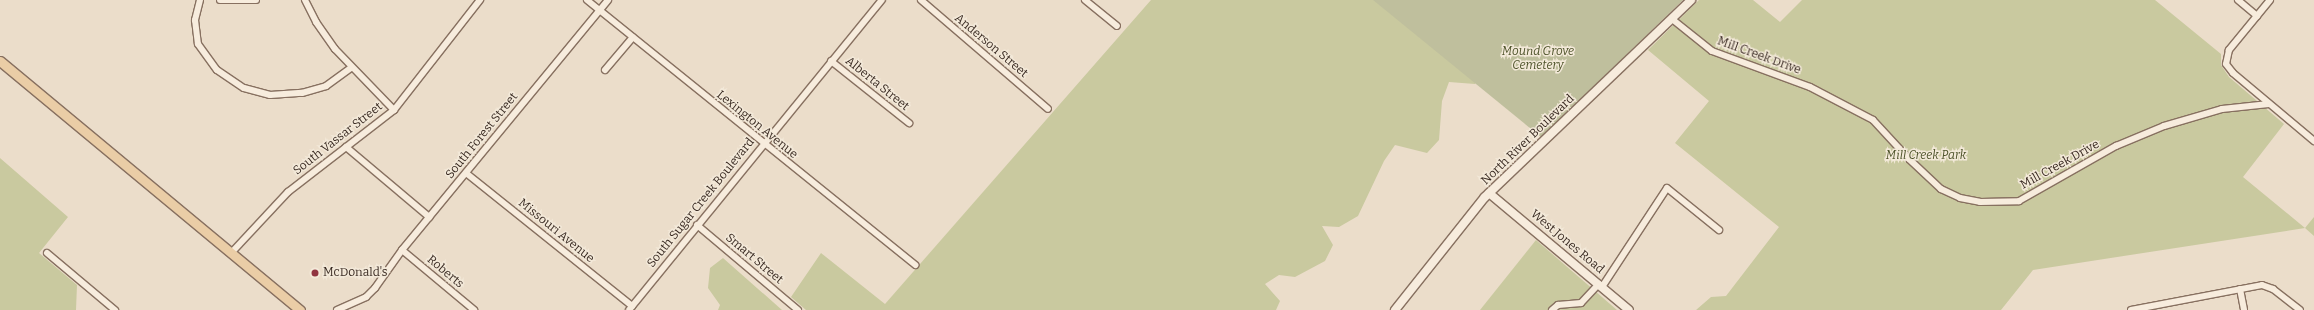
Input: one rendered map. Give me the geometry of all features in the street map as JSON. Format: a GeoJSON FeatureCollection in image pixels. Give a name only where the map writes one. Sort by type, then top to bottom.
{"type":"FeatureCollection","features":[{"type":"Feature","properties":{"kind":"main road","name":"North River Boulevard"},"geometry":{"type":"LineString","coordinates":[[1395,310],[1489,194],[1691,0]]}},
{"type":"Feature","properties":{"kind":"main road"},"geometry":{"type":"LineString","coordinates":[[0,61],[232,252],[300,310]]}},
{"type":"Feature","properties":{"kind":"main road","name":"West Jones Road"},"geometry":{"type":"LineString","coordinates":[[1489,194],[1629,310]]}},
{"type":"Feature","properties":{"kind":"street"},"geometry":{"type":"LineString","coordinates":[[200,0],[195,20],[198,44],[217,70],[244,88],[270,95],[302,93],[326,86],[351,68]]}},
{"type":"Feature","properties":{"kind":"street"},"geometry":{"type":"LineString","coordinates":[[220,0],[256,0]]}},
{"type":"Feature","properties":{"kind":"street"},"geometry":{"type":"LineString","coordinates":[[305,0],[316,22],[351,68],[394,110]]}},
{"type":"Feature","properties":{"kind":"street","name":"South Vassar Street"},"geometry":{"type":"LineString","coordinates":[[232,252],[288,192],[394,110],[480,0]]}},
{"type":"Feature","properties":{"kind":"street","name":"Lexington Avenue"},"geometry":{"type":"LineString","coordinates":[[587,0],[763,144],[915,265]]}},
{"type":"Feature","properties":{"kind":"street","name":"South Forest Street"},"geometry":{"type":"LineString","coordinates":[[337,310],[366,297],[375,288],[402,250],[608,0]]}},
{"type":"Feature","properties":{"kind":"street","name":"South Sugar Creek Boulevard"},"geometry":{"type":"LineString","coordinates":[[630,308],[882,0]]}},
{"type":"Feature","properties":{"kind":"street","name":"Anderson Street"},"geometry":{"type":"LineString","coordinates":[[920,0],[1048,109]]}},
{"type":"Feature","properties":{"kind":"street"},"geometry":{"type":"LineString","coordinates":[[1085,0],[1117,26]]}},
{"type":"Feature","properties":{"kind":"street"},"geometry":{"type":"LineString","coordinates":[[2238,0],[2258,16]]}},
{"type":"Feature","properties":{"kind":"street"},"geometry":{"type":"LineString","coordinates":[[2270,0],[2229,50],[2226,61],[2233,73],[2314,142]]}},
{"type":"Feature","properties":{"kind":"street","name":"Mill Creek Drive"},"geometry":{"type":"LineString","coordinates":[[1672,19],[1712,51],[1810,87],[1873,120],[1914,164],[1941,189],[1960,198],[1980,202],[2019,201],[2116,146],[2164,126],[2222,109],[2269,104]]}},
{"type":"Feature","properties":{"kind":"street"},"geometry":{"type":"LineString","coordinates":[[605,70],[633,37]]}},
{"type":"Feature","properties":{"kind":"street","name":"Alberta Street"},"geometry":{"type":"LineString","coordinates":[[831,61],[909,123]]}},
{"type":"Feature","properties":{"kind":"street"},"geometry":{"type":"LineString","coordinates":[[346,147],[429,217]]}},
{"type":"Feature","properties":{"kind":"street","name":"Missouri Avenue"},"geometry":{"type":"LineString","coordinates":[[466,172],[630,308]]}},
{"type":"Feature","properties":{"kind":"street"},"geometry":{"type":"LineString","coordinates":[[1552,310],[1558,305],[1581,303],[1600,286],[1667,188],[1719,230]]}},
{"type":"Feature","properties":{"kind":"street","name":"Smart Street"},"geometry":{"type":"LineString","coordinates":[[697,225],[798,310]]}},
{"type":"Feature","properties":{"kind":"street","name":"Roberts"},"geometry":{"type":"LineString","coordinates":[[402,250],[474,310]]}},
{"type":"Feature","properties":{"kind":"street"},"geometry":{"type":"LineString","coordinates":[[47,253],[115,310]]}},
{"type":"Feature","properties":{"kind":"street"},"geometry":{"type":"LineString","coordinates":[[2132,310],[2262,285],[2274,289],[2300,310]]}},
{"type":"Feature","properties":{"kind":"street"},"geometry":{"type":"LineString","coordinates":[[2240,289],[2244,310]]}},
{"type":"Feature","properties":{"kind":"green space"},"geometry":{"type":"Polygon","coordinates":[[[1151,0],[1522,0],[1475,84],[1449,82],[1442,101],[1439,140],[1427,153],[1395,145],[1384,161],[1358,216],[1339,227],[1322,226],[1333,245],[1325,261],[1295,277],[1279,275],[1265,284],[1280,301],[1276,310],[806,310],[791,297],[821,253],[885,304],[1151,0]]]}},
{"type":"Feature","properties":{"kind":"green space","name":"Mound Grove Cemetery"},"geometry":{"type":"Polygon","coordinates":[[[1373,0],[1683,0],[1541,137],[1373,0]]]}},
{"type":"Feature","properties":{"kind":"green space","name":"Mill Creek Park"},"geometry":{"type":"Polygon","coordinates":[[[1699,0],[1753,0],[1780,22],[1802,0],[2155,0],[2221,54],[2221,65],[2229,77],[2284,124],[2243,177],[2305,228],[2033,270],[2001,310],[1696,310],[1711,297],[1726,296],[1779,227],[1675,143],[1709,101],[1648,50],[1699,0]]]}},
{"type":"Feature","properties":{"kind":"green space"},"geometry":{"type":"Polygon","coordinates":[[[0,158],[68,217],[39,253],[77,285],[76,310],[0,310],[0,158]]]}},
{"type":"Feature","properties":{"kind":"green space"},"geometry":{"type":"Polygon","coordinates":[[[2314,217],[2314,236],[2305,228],[2314,217]]]}},
{"type":"Feature","properties":{"kind":"green space"},"geometry":{"type":"Polygon","coordinates":[[[1536,240],[1617,310],[1480,310],[1536,240]]]}},
{"type":"Feature","properties":{"kind":"green space"},"geometry":{"type":"Polygon","coordinates":[[[723,258],[782,310],[718,310],[720,305],[708,288],[710,268],[723,258]]]}},
{"type":"Feature","properties":{"kind":"place","name":"McDonald's"},"geometry":{"type":"Point","coordinates":[315,273]}}]}
